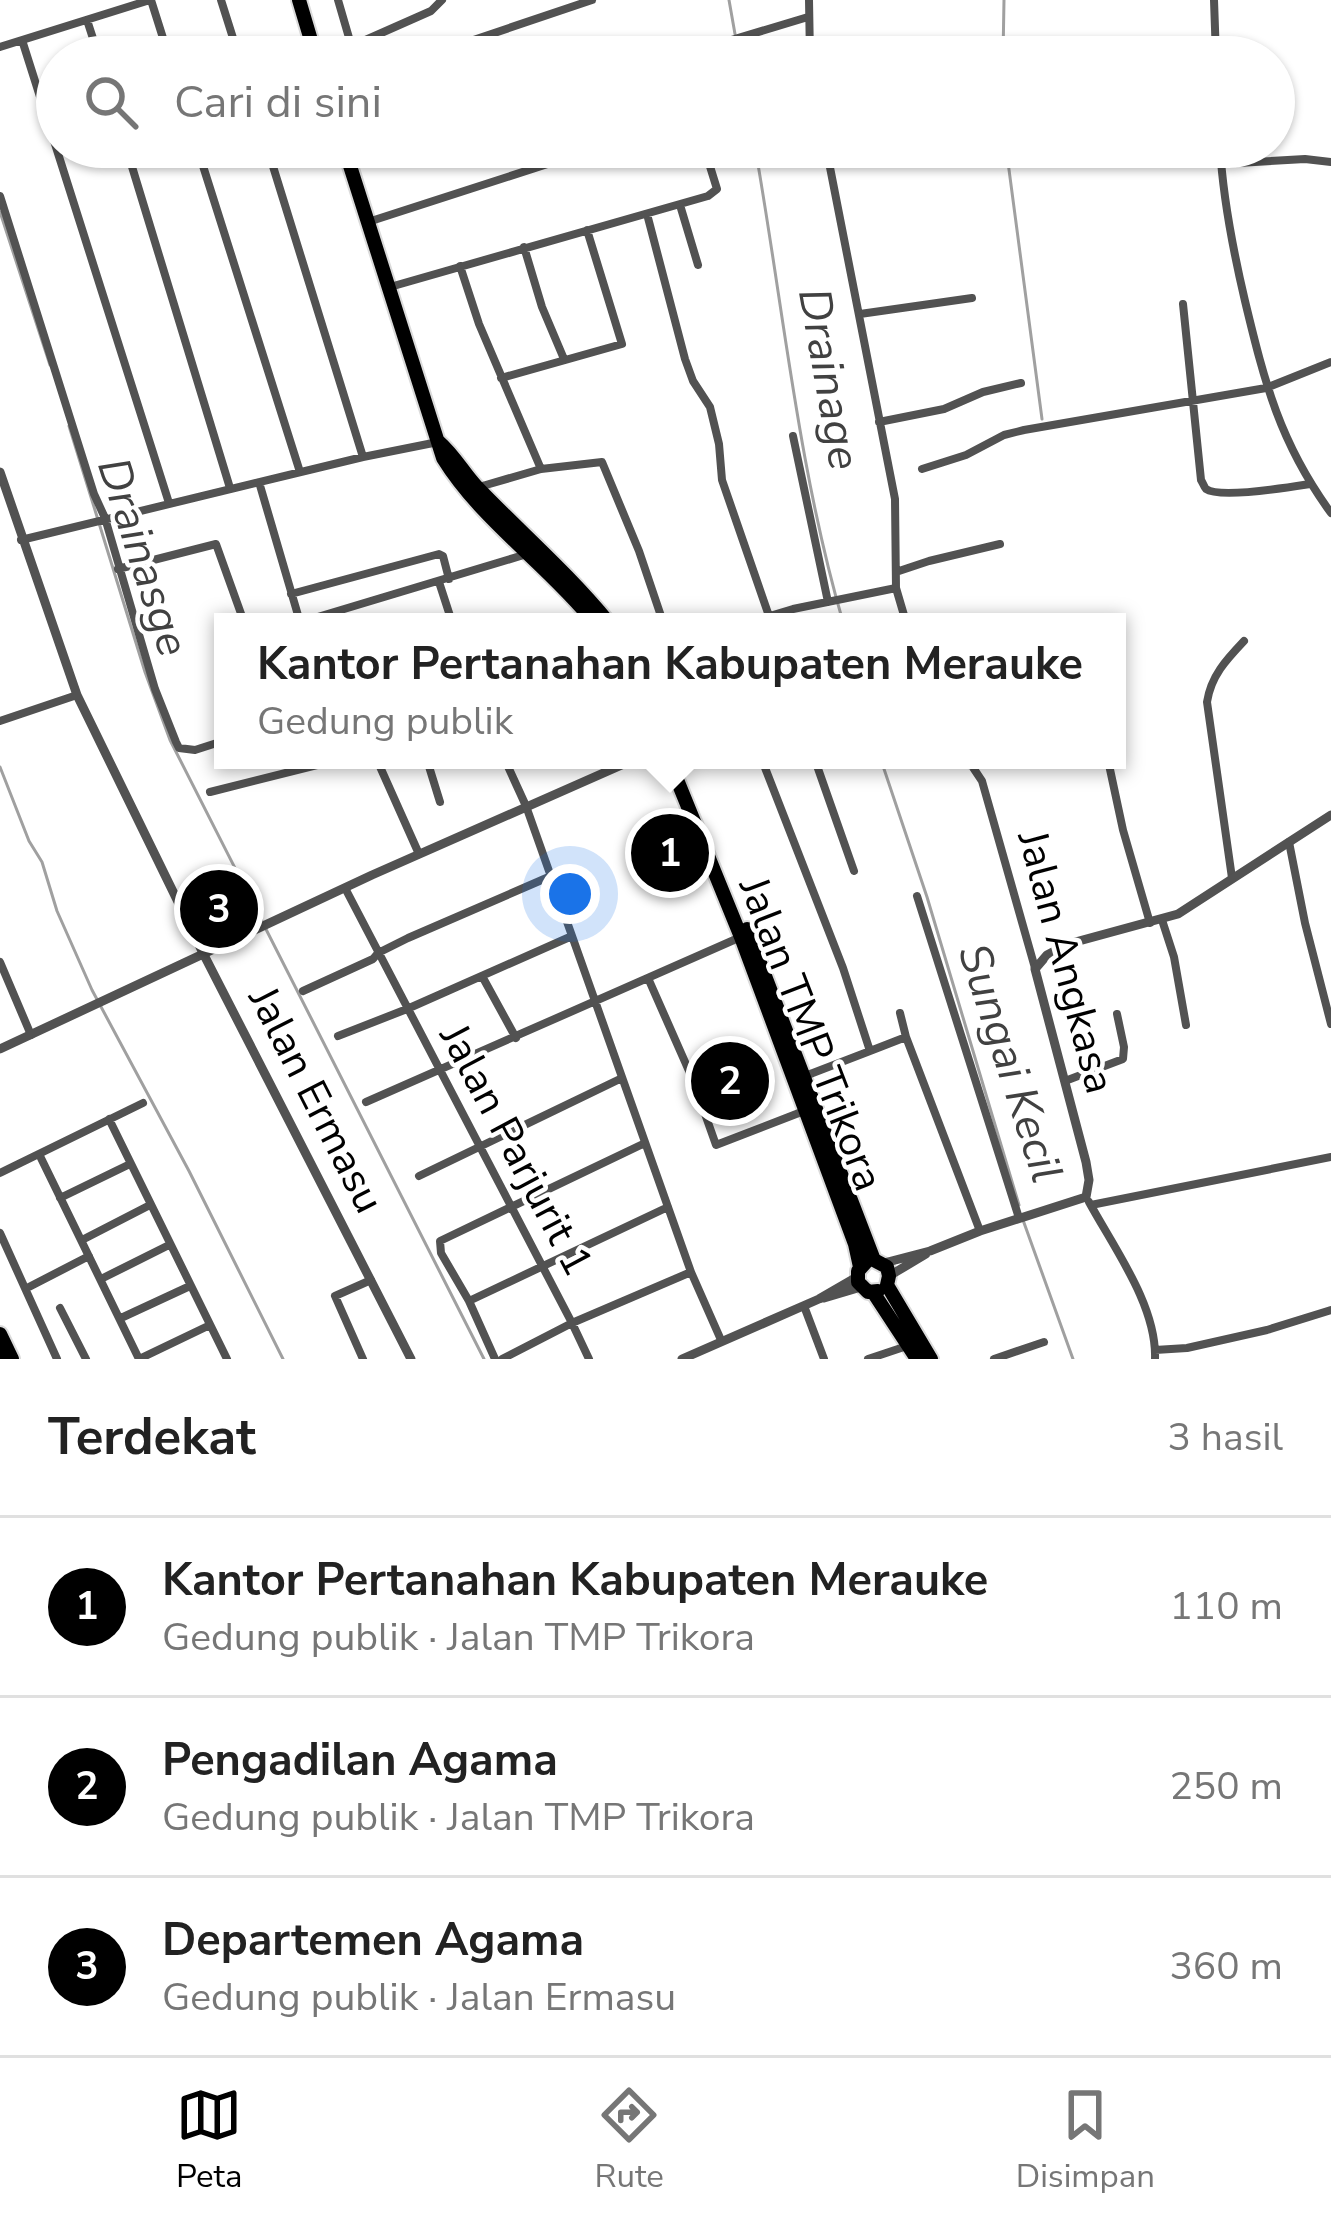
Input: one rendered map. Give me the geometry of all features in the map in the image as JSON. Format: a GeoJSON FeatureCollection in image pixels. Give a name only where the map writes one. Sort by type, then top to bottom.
{"type":"FeatureCollection","features":[{"type":"Feature","properties":{"kind":"highway"},"geometry":{"type":"LineString","coordinates":[[299,0],[310,36]]}},
{"type":"Feature","properties":{"kind":"highway"},"geometry":{"type":"LineString","coordinates":[[351,168],[443,458],[458,480],[601,613]]}},
{"type":"Feature","properties":{"kind":"highway"},"geometry":{"type":"LineString","coordinates":[[440,442],[586,613]]}},
{"type":"Feature","properties":{"kind":"highway","name":"Jalan TMP Trikora"},"geometry":{"type":"LineString","coordinates":[[673,769],[804,1077],[805,1102]]}},
{"type":"Feature","properties":{"kind":"highway","name":"Jalan TMP Trikora"},"geometry":{"type":"LineString","coordinates":[[683,769],[855,1244],[873,1276]]}},
{"type":"Feature","properties":{"kind":"highway"},"geometry":{"type":"LineString","coordinates":[[873,1276],[913,1352]]}},
{"type":"Feature","properties":{"kind":"highway"},"geometry":{"type":"LineString","coordinates":[[873,1276],[931,1359]]}},
{"type":"Feature","properties":{"kind":"highway"},"geometry":{"type":"LineString","coordinates":[[0,1334],[6,1358]]}},
{"type":"Feature","properties":{"kind":"street"},"geometry":{"type":"LineString","coordinates":[[0,47],[151,0],[162,36]]}},
{"type":"Feature","properties":{"kind":"street"},"geometry":{"type":"LineString","coordinates":[[221,0],[232,36]]}},
{"type":"Feature","properties":{"kind":"street"},"geometry":{"type":"LineString","coordinates":[[338,0],[349,36]]}},
{"type":"Feature","properties":{"kind":"street"},"geometry":{"type":"LineString","coordinates":[[375,36],[442,0]]}},
{"type":"Feature","properties":{"kind":"street"},"geometry":{"type":"LineString","coordinates":[[486,36],[592,0]]}},
{"type":"Feature","properties":{"kind":"street"},"geometry":{"type":"LineString","coordinates":[[809,0],[809,36]]}},
{"type":"Feature","properties":{"kind":"street"},"geometry":{"type":"LineString","coordinates":[[1214,0],[1215,36]]}},
{"type":"Feature","properties":{"kind":"street"},"geometry":{"type":"LineString","coordinates":[[744,36],[808,17]]}},
{"type":"Feature","properties":{"kind":"street"},"geometry":{"type":"LineString","coordinates":[[87,20],[92,36]]}},
{"type":"Feature","properties":{"kind":"street"},"geometry":{"type":"LineString","coordinates":[[22,40],[36,84]]}},
{"type":"Feature","properties":{"kind":"street"},"geometry":{"type":"LineString","coordinates":[[1295,160],[1331,162]]}},
{"type":"Feature","properties":{"kind":"street"},"geometry":{"type":"LineString","coordinates":[[63,168],[169,503]]}},
{"type":"Feature","properties":{"kind":"street"},"geometry":{"type":"LineString","coordinates":[[132,168],[230,488]]}},
{"type":"Feature","properties":{"kind":"street"},"geometry":{"type":"LineString","coordinates":[[204,168],[300,472]]}},
{"type":"Feature","properties":{"kind":"street"},"geometry":{"type":"LineString","coordinates":[[274,168],[363,457]]}},
{"type":"Feature","properties":{"kind":"street"},"geometry":{"type":"LineString","coordinates":[[367,222],[535,168]]}},
{"type":"Feature","properties":{"kind":"street"},"geometry":{"type":"LineString","coordinates":[[389,288],[708,196],[717,189],[710,168]]}},
{"type":"Feature","properties":{"kind":"street"},"geometry":{"type":"LineString","coordinates":[[830,168],[895,499],[896,588],[904,613]]}},
{"type":"Feature","properties":{"kind":"street"},"geometry":{"type":"LineString","coordinates":[[1222,168],[1237,269],[1266,388],[1310,484],[1331,513]]}},
{"type":"Feature","properties":{"kind":"street"},"geometry":{"type":"LineString","coordinates":[[0,196],[155,689],[179,748],[188,751],[214,744]]}},
{"type":"Feature","properties":{"kind":"street"},"geometry":{"type":"LineString","coordinates":[[680,205],[698,266]]}},
{"type":"Feature","properties":{"kind":"street"},"geometry":{"type":"LineString","coordinates":[[647,214],[685,359],[710,407],[722,480],[768,613]]}},
{"type":"Feature","properties":{"kind":"street"},"geometry":{"type":"LineString","coordinates":[[501,379],[622,344],[586,230]]}},
{"type":"Feature","properties":{"kind":"street"},"geometry":{"type":"LineString","coordinates":[[524,247],[564,359]]}},
{"type":"Feature","properties":{"kind":"street"},"geometry":{"type":"LineString","coordinates":[[460,266],[479,324],[541,469]]}},
{"type":"Feature","properties":{"kind":"street"},"geometry":{"type":"LineString","coordinates":[[860,314],[972,298]]}},
{"type":"Feature","properties":{"kind":"street"},"geometry":{"type":"LineString","coordinates":[[1183,304],[1204,488],[1245,492],[1310,484]]}},
{"type":"Feature","properties":{"kind":"street"},"geometry":{"type":"LineString","coordinates":[[922,469],[966,455],[1004,435],[1266,388],[1331,362]]}},
{"type":"Feature","properties":{"kind":"street"},"geometry":{"type":"LineString","coordinates":[[879,422],[944,409],[983,392],[1021,383]]}},
{"type":"Feature","properties":{"kind":"street"},"geometry":{"type":"LineString","coordinates":[[793,436],[830,601]]}},
{"type":"Feature","properties":{"kind":"street"},"geometry":{"type":"LineString","coordinates":[[22,540],[440,442]]}},
{"type":"Feature","properties":{"kind":"street"},"geometry":{"type":"LineString","coordinates":[[478,488],[541,469],[596,461],[605,466],[660,613]]}},
{"type":"Feature","properties":{"kind":"street","name":"Jalan Ermasu"},"geometry":{"type":"LineString","coordinates":[[0,472],[77,695],[203,953],[412,1359]]}},
{"type":"Feature","properties":{"kind":"street"},"geometry":{"type":"LineString","coordinates":[[260,482],[297,613]]}},
{"type":"Feature","properties":{"kind":"street"},"geometry":{"type":"LineString","coordinates":[[118,569],[216,544],[241,613]]}},
{"type":"Feature","properties":{"kind":"street"},"geometry":{"type":"LineString","coordinates":[[896,572],[1000,544]]}},
{"type":"Feature","properties":{"kind":"street"},"geometry":{"type":"LineString","coordinates":[[331,613],[535,552]]}},
{"type":"Feature","properties":{"kind":"street"},"geometry":{"type":"LineString","coordinates":[[291,594],[439,554],[450,613]]}},
{"type":"Feature","properties":{"kind":"street"},"geometry":{"type":"LineString","coordinates":[[781,613],[896,588]]}},
{"type":"Feature","properties":{"kind":"street"},"geometry":{"type":"LineString","coordinates":[[1233,880],[1207,702],[1209,687],[1222,664],[1244,641]]}},
{"type":"Feature","properties":{"kind":"street"},"geometry":{"type":"LineString","coordinates":[[0,721],[77,695]]}},
{"type":"Feature","properties":{"kind":"street"},"geometry":{"type":"LineString","coordinates":[[210,792],[301,769]]}},
{"type":"Feature","properties":{"kind":"street"},"geometry":{"type":"LineString","coordinates":[[381,769],[419,854]]}},
{"type":"Feature","properties":{"kind":"street"},"geometry":{"type":"LineString","coordinates":[[430,769],[440,802]]}},
{"type":"Feature","properties":{"kind":"street"},"geometry":{"type":"LineString","coordinates":[[509,769],[691,1272],[721,1340]]}},
{"type":"Feature","properties":{"kind":"street"},"geometry":{"type":"LineString","coordinates":[[0,1049],[612,769]]}},
{"type":"Feature","properties":{"kind":"street"},"geometry":{"type":"LineString","coordinates":[[766,769],[870,1051]]}},
{"type":"Feature","properties":{"kind":"street"},"geometry":{"type":"LineString","coordinates":[[818,769],[854,871]]}},
{"type":"Feature","properties":{"kind":"street","name":"Jalan Angkasa"},"geometry":{"type":"LineString","coordinates":[[974,769],[982,781],[1065,1081],[1088,1172],[1089,1201]]}},
{"type":"Feature","properties":{"kind":"street"},"geometry":{"type":"LineString","coordinates":[[1110,769],[1123,830],[1156,922],[1174,957],[1186,1025]]}},
{"type":"Feature","properties":{"kind":"street"},"geometry":{"type":"LineString","coordinates":[[1035,969],[1069,944],[1156,922],[1190,908],[1331,815]]}},
{"type":"Feature","properties":{"kind":"street"},"geometry":{"type":"LineString","coordinates":[[1289,842],[1331,1024]]}},
{"type":"Feature","properties":{"kind":"street"},"geometry":{"type":"LineString","coordinates":[[303,991],[551,876]]}},
{"type":"Feature","properties":{"kind":"street","name":"Jalan Parjurit 1"},"geometry":{"type":"LineString","coordinates":[[345,888],[572,1323],[691,1272]]}},
{"type":"Feature","properties":{"kind":"street"},"geometry":{"type":"LineString","coordinates":[[917,896],[1022,1217]]}},
{"type":"Feature","properties":{"kind":"street"},"geometry":{"type":"LineString","coordinates":[[338,1036],[572,936]]}},
{"type":"Feature","properties":{"kind":"street"},"geometry":{"type":"LineString","coordinates":[[366,1102],[745,936]]}},
{"type":"Feature","properties":{"kind":"street"},"geometry":{"type":"LineString","coordinates":[[0,962],[31,1035]]}},
{"type":"Feature","properties":{"kind":"street"},"geometry":{"type":"LineString","coordinates":[[482,976],[516,1038]]}},
{"type":"Feature","properties":{"kind":"street"},"geometry":{"type":"LineString","coordinates":[[649,978],[716,1144],[805,1102]]}},
{"type":"Feature","properties":{"kind":"street"},"geometry":{"type":"LineString","coordinates":[[900,1013],[980,1231]]}},
{"type":"Feature","properties":{"kind":"street"},"geometry":{"type":"LineString","coordinates":[[1065,1081],[1123,1059],[1117,1014]]}},
{"type":"Feature","properties":{"kind":"street"},"geometry":{"type":"LineString","coordinates":[[804,1077],[906,1036]]}},
{"type":"Feature","properties":{"kind":"street"},"geometry":{"type":"LineString","coordinates":[[419,1176],[622,1078]]}},
{"type":"Feature","properties":{"kind":"street"},"geometry":{"type":"LineString","coordinates":[[0,1173],[143,1103]]}},
{"type":"Feature","properties":{"kind":"street"},"geometry":{"type":"LineString","coordinates":[[110,1119],[227,1359]]}},
{"type":"Feature","properties":{"kind":"street"},"geometry":{"type":"LineString","coordinates":[[589,1359],[572,1323],[498,1359],[438,1244],[645,1143]]}},
{"type":"Feature","properties":{"kind":"street"},"geometry":{"type":"LineString","coordinates":[[39,1154],[139,1359],[210,1325]]}},
{"type":"Feature","properties":{"kind":"street"},"geometry":{"type":"LineString","coordinates":[[682,1359],[930,1251],[1022,1217],[1331,1157]]}},
{"type":"Feature","properties":{"kind":"street"},"geometry":{"type":"LineString","coordinates":[[61,1198],[130,1164]]}},
{"type":"Feature","properties":{"kind":"street"},"geometry":{"type":"LineString","coordinates":[[1089,1201],[1144,1301],[1155,1354],[1267,1330],[1331,1310]]}},
{"type":"Feature","properties":{"kind":"street"},"geometry":{"type":"LineString","coordinates":[[82,1241],[150,1205]]}},
{"type":"Feature","properties":{"kind":"street"},"geometry":{"type":"LineString","coordinates":[[469,1301],[668,1206]]}},
{"type":"Feature","properties":{"kind":"street"},"geometry":{"type":"LineString","coordinates":[[0,1232],[3,1248],[27,1288],[57,1359]]}},
{"type":"Feature","properties":{"kind":"street"},"geometry":{"type":"LineString","coordinates":[[101,1280],[170,1245]]}},
{"type":"Feature","properties":{"kind":"street"},"geometry":{"type":"LineString","coordinates":[[27,1288],[89,1256]]}},
{"type":"Feature","properties":{"kind":"street"},"geometry":{"type":"LineString","coordinates":[[0,1260],[13,1260]]}},
{"type":"Feature","properties":{"kind":"street"},"geometry":{"type":"LineString","coordinates":[[363,1359],[335,1296],[371,1280]]}},
{"type":"Feature","properties":{"kind":"street"},"geometry":{"type":"LineString","coordinates":[[121,1318],[190,1286]]}},
{"type":"Feature","properties":{"kind":"street"},"geometry":{"type":"LineString","coordinates":[[803,1306],[824,1359]]}},
{"type":"Feature","properties":{"kind":"street"},"geometry":{"type":"LineString","coordinates":[[60,1307],[86,1359]]}},
{"type":"Feature","properties":{"kind":"street"},"geometry":{"type":"LineString","coordinates":[[994,1359],[1044,1342]]}},
{"type":"Feature","properties":{"kind":"street"},"geometry":{"type":"LineString","coordinates":[[868,1359],[913,1352]]}},
{"type":"Feature","properties":{"kind":"waterway","name":"Drainage"},"geometry":{"type":"LineString","coordinates":[[729,0],[735,34]]}},
{"type":"Feature","properties":{"kind":"waterway"},"geometry":{"type":"LineString","coordinates":[[1003,36],[1004,0]]}},
{"type":"Feature","properties":{"kind":"waterway","name":"Drainage"},"geometry":{"type":"LineString","coordinates":[[758,168],[803,446],[841,613]]}},
{"type":"Feature","properties":{"kind":"waterway"},"geometry":{"type":"LineString","coordinates":[[1009,168],[1042,419]]}},
{"type":"Feature","properties":{"kind":"waterway","name":"Drainasge"},"geometry":{"type":"LineString","coordinates":[[0,212],[50,365]]}},
{"type":"Feature","properties":{"kind":"waterway","name":"Drainasge"},"geometry":{"type":"LineString","coordinates":[[69,426],[170,740],[484,1359]]}},
{"type":"Feature","properties":{"kind":"waterway"},"geometry":{"type":"LineString","coordinates":[[0,767],[92,990],[283,1359]]}},
{"type":"Feature","properties":{"kind":"waterway","name":"Sungai Kecil"},"geometry":{"type":"LineString","coordinates":[[884,769],[1019,1205]]}},
{"type":"Feature","properties":{"kind":"waterway","name":"Sungai Kecil"},"geometry":{"type":"LineString","coordinates":[[1023,1220],[1073,1359]]}},
{"type":"Feature","properties":{"kind":"place","name":"Kantor Pertanahan Kabupaten Merauke"},"geometry":{"type":"Point","coordinates":[670,853]}},
{"type":"Feature","properties":{"kind":"place","name":"Departemen Agama"},"geometry":{"type":"Point","coordinates":[219,909]}},
{"type":"Feature","properties":{"kind":"place","name":"Pengadilan Agama"},"geometry":{"type":"Point","coordinates":[730,1081]}}]}
